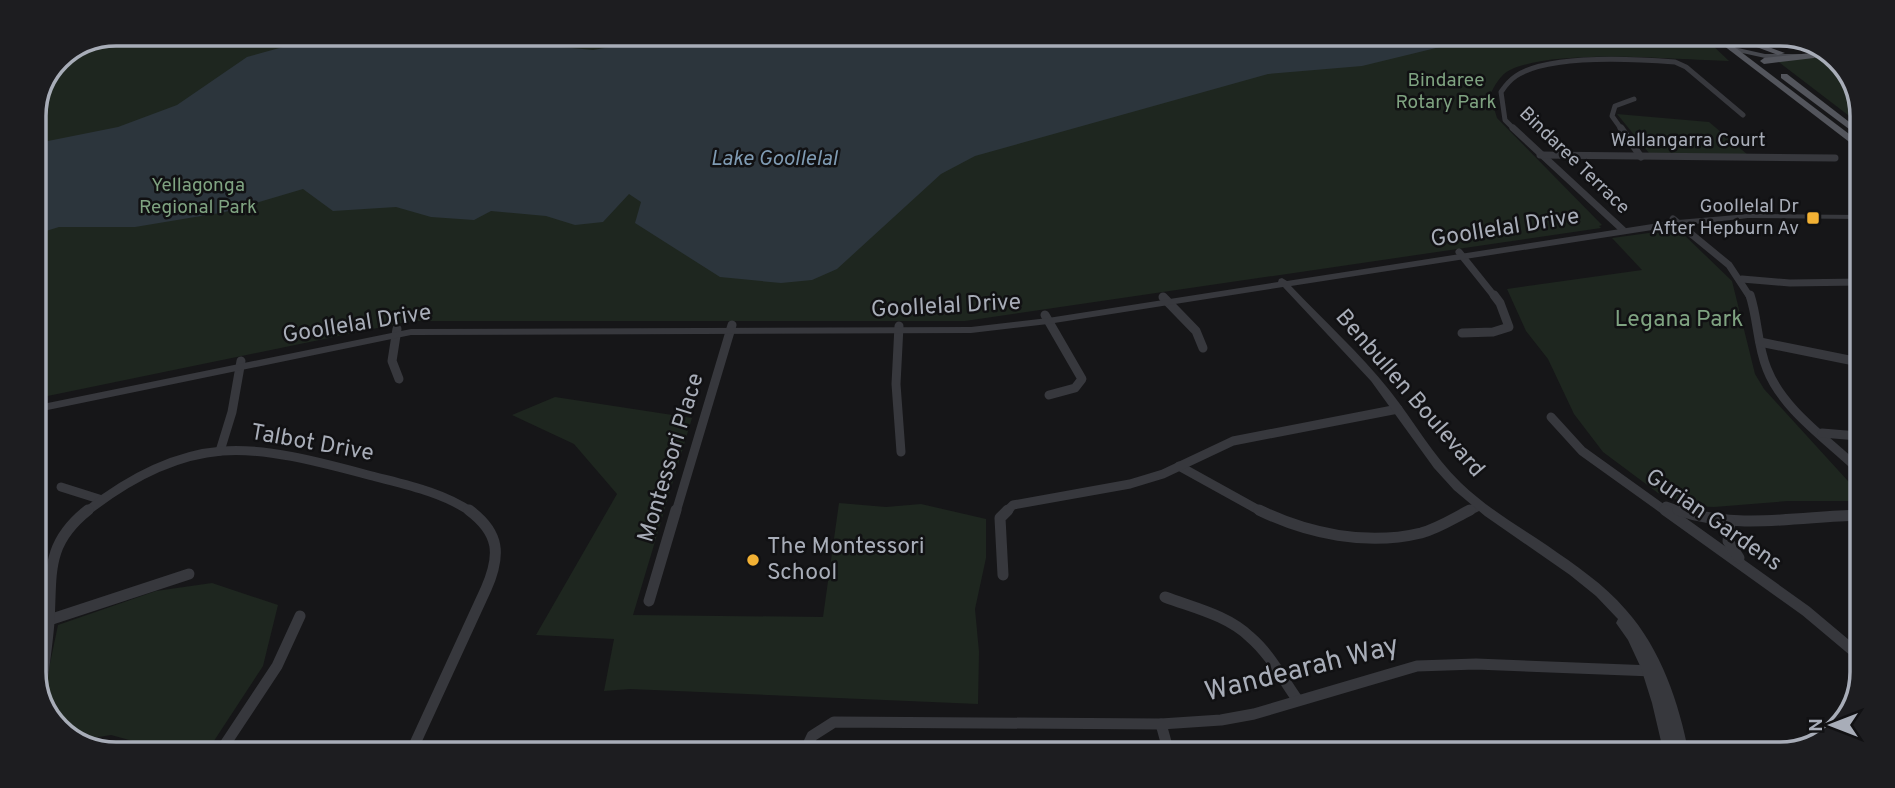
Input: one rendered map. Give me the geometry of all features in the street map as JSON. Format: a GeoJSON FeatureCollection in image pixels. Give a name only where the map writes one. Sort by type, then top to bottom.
{"type":"FeatureCollection","features":[{"type":"Feature","properties":{"kind":"main road"},"geometry":{"type":"LineString","coordinates":[[1736,45],[1849,138]]}},
{"type":"Feature","properties":{"kind":"main road"},"geometry":{"type":"LineString","coordinates":[[1757,45],[1781,53]]}},
{"type":"Feature","properties":{"kind":"main road"},"geometry":{"type":"LineString","coordinates":[[1753,59],[1781,53],[1813,54]]}},
{"type":"Feature","properties":{"kind":"main road"},"geometry":{"type":"LineString","coordinates":[[1753,59],[1764,61],[1811,56]]}},
{"type":"Feature","properties":{"kind":"main road"},"geometry":{"type":"LineString","coordinates":[[1753,59],[1816,56]]}},
{"type":"Feature","properties":{"kind":"main road"},"geometry":{"type":"LineString","coordinates":[[1764,61],[1849,126]]}},
{"type":"Feature","properties":{"kind":"street","name":"Bindaree Terrace"},"geometry":{"type":"LineString","coordinates":[[1621,228],[1505,120],[1501,92],[1512,79],[1535,69],[1564,63],[1679,63],[1743,114]]}},
{"type":"Feature","properties":{"kind":"street"},"geometry":{"type":"LineString","coordinates":[[1634,99],[1615,106],[1612,116],[1641,157]]}},
{"type":"Feature","properties":{"kind":"street","name":"Wallangarra Court"},"geometry":{"type":"LineString","coordinates":[[1540,155],[1835,158]]}},
{"type":"Feature","properties":{"kind":"street","name":"Goollelal Drive"},"geometry":{"type":"LineString","coordinates":[[46,404],[397,332],[731,328],[971,330],[1621,228],[1748,216],[1849,215]]}},
{"type":"Feature","properties":{"kind":"street"},"geometry":{"type":"LineString","coordinates":[[1676,221],[1742,279],[1751,298],[1771,377],[1779,389],[1850,461]]}},
{"type":"Feature","properties":{"kind":"street"},"geometry":{"type":"LineString","coordinates":[[1461,253],[1500,303],[1508,327],[1493,332],[1462,333]]}},
{"type":"Feature","properties":{"kind":"street"},"geometry":{"type":"LineString","coordinates":[[1742,279],[1790,283],[1849,282]]}},
{"type":"Feature","properties":{"kind":"street","name":"Benbullen Boulevard"},"geometry":{"type":"LineString","coordinates":[[1278,281],[1394,409],[1440,476],[1476,507],[1558,566],[1605,605],[1626,627],[1652,671],[1678,742]]}},
{"type":"Feature","properties":{"kind":"street"},"geometry":{"type":"LineString","coordinates":[[1164,299],[1196,331],[1203,348]]}},
{"type":"Feature","properties":{"kind":"street"},"geometry":{"type":"LineString","coordinates":[[1046,318],[1082,379],[1075,388],[1049,395]]}},
{"type":"Feature","properties":{"kind":"street","name":"Montessori Place"},"geometry":{"type":"LineString","coordinates":[[649,601],[731,328]]}},
{"type":"Feature","properties":{"kind":"street"},"geometry":{"type":"LineString","coordinates":[[898,328],[896,384],[901,452]]}},
{"type":"Feature","properties":{"kind":"street"},"geometry":{"type":"LineString","coordinates":[[397,332],[392,361],[399,379]]}},
{"type":"Feature","properties":{"kind":"street"},"geometry":{"type":"LineString","coordinates":[[1760,342],[1849,360]]}},
{"type":"Feature","properties":{"kind":"street"},"geometry":{"type":"LineString","coordinates":[[220,452],[232,412],[241,364]]}},
{"type":"Feature","properties":{"kind":"street"},"geometry":{"type":"LineString","coordinates":[[1003,575],[1000,518],[1013,505],[1130,484],[1180,466],[1233,441],[1394,409]]}},
{"type":"Feature","properties":{"kind":"street","name":"Gurian Gardens"},"geometry":{"type":"LineString","coordinates":[[1551,417],[1582,452],[1806,611],[1850,648]]}},
{"type":"Feature","properties":{"kind":"street"},"geometry":{"type":"LineString","coordinates":[[1822,433],[1850,435]]}},
{"type":"Feature","properties":{"kind":"street","name":"Talbot Drive"},"geometry":{"type":"LineString","coordinates":[[46,646],[50,565],[64,536],[99,499],[150,473],[220,452],[257,451],[401,483],[474,512],[486,522],[496,556],[489,578],[416,742]]}},
{"type":"Feature","properties":{"kind":"street"},"geometry":{"type":"LineString","coordinates":[[1180,466],[1231,499],[1269,517],[1341,536],[1377,539],[1423,532],[1476,507]]}},
{"type":"Feature","properties":{"kind":"street"},"geometry":{"type":"LineString","coordinates":[[61,487],[99,499]]}},
{"type":"Feature","properties":{"kind":"street"},"geometry":{"type":"LineString","coordinates":[[1648,498],[1690,516],[1730,523],[1813,515],[1850,516]]}},
{"type":"Feature","properties":{"kind":"street"},"geometry":{"type":"LineString","coordinates":[[1730,523],[1727,531],[1728,545],[1747,568]]}},
{"type":"Feature","properties":{"kind":"street"},"geometry":{"type":"LineString","coordinates":[[49,620],[189,574]]}},
{"type":"Feature","properties":{"kind":"street"},"geometry":{"type":"LineString","coordinates":[[1165,597],[1218,617],[1241,629],[1255,642],[1297,699]]}},
{"type":"Feature","properties":{"kind":"street"},"geometry":{"type":"LineString","coordinates":[[227,742],[277,666],[300,616]]}},
{"type":"Feature","properties":{"kind":"street","name":"Wandearah Way"},"geometry":{"type":"LineString","coordinates":[[809,742],[812,736],[834,722],[1161,724],[1221,720],[1254,714],[1297,699],[1417,666],[1476,664],[1652,671]]}},
{"type":"Feature","properties":{"kind":"street","name":"Benbullen Boulevard"},"geometry":{"type":"LineString","coordinates":[[1652,671],[1668,742]]}},
{"type":"Feature","properties":{"kind":"street"},"geometry":{"type":"LineString","coordinates":[[1161,724],[1166,742]]}},
{"type":"Feature","properties":{"kind":"green space","name":"Yellagonga Regional Park"},"geometry":{"type":"Polygon","coordinates":[[[115,45],[1712,45],[1729,61],[1617,57],[1556,59],[1530,63],[1510,70],[1498,81],[1490,95],[1497,118],[1602,225],[1599,226],[1601,228],[965,321],[411,321],[46,396],[46,111],[53,84],[69,63],[81,54],[115,45]]]}},
{"type":"Feature","properties":{"kind":"green space"},"geometry":{"type":"Polygon","coordinates":[[[1772,57],[1822,60],[1842,84],[1849,116],[1772,57]]]}},
{"type":"Feature","properties":{"kind":"green space"},"geometry":{"type":"Polygon","coordinates":[[[1617,114],[1709,122],[1748,155],[1649,153],[1617,114]]]}},
{"type":"Feature","properties":{"kind":"green space","name":"Legana Park"},"geometry":{"type":"Polygon","coordinates":[[[1678,229],[1732,281],[1755,374],[1764,389],[1850,483],[1850,501],[1695,506],[1658,493],[1603,452],[1574,414],[1548,359],[1526,331],[1507,289],[1642,270],[1612,238],[1678,229]]]}},
{"type":"Feature","properties":{"kind":"green space"},"geometry":{"type":"Polygon","coordinates":[[[555,397],[692,418],[633,615],[823,617],[839,503],[886,507],[921,504],[986,519],[986,558],[975,609],[979,652],[978,704],[630,689],[604,691],[614,639],[536,635],[617,494],[574,444],[512,415],[555,397]]]}},
{"type":"Feature","properties":{"kind":"green space"},"geometry":{"type":"Polygon","coordinates":[[[212,583],[278,605],[263,666],[213,742],[136,742],[111,735],[92,738],[80,733],[66,722],[57,712],[49,695],[46,681],[58,625],[156,591],[212,583]]]}},
{"type":"Feature","properties":{"kind":"water","name":"Lake Goollelal"},"geometry":{"type":"Polygon","coordinates":[[[290,45],[541,45],[593,50],[621,45],[1448,45],[1362,66],[1268,74],[975,156],[941,174],[837,269],[812,280],[781,283],[720,277],[635,223],[641,202],[629,194],[603,222],[575,225],[546,216],[491,211],[474,220],[431,217],[396,207],[333,211],[303,189],[225,212],[135,227],[59,227],[46,231],[46,141],[118,127],[177,105],[247,57],[290,45]]]}},
{"type":"Feature","properties":{"kind":"place","name":"Goollelal Dr After Hepburn Av"},"geometry":{"type":"Point","coordinates":[1813,218]}},
{"type":"Feature","properties":{"kind":"place","name":"The Montessori School"},"geometry":{"type":"Point","coordinates":[753,560]}},
{"type":"Feature","properties":{"kind":"park label","name":"Bindaree Rotary Park"},"geometry":{"type":"Point","coordinates":[1446,92]}}]}
